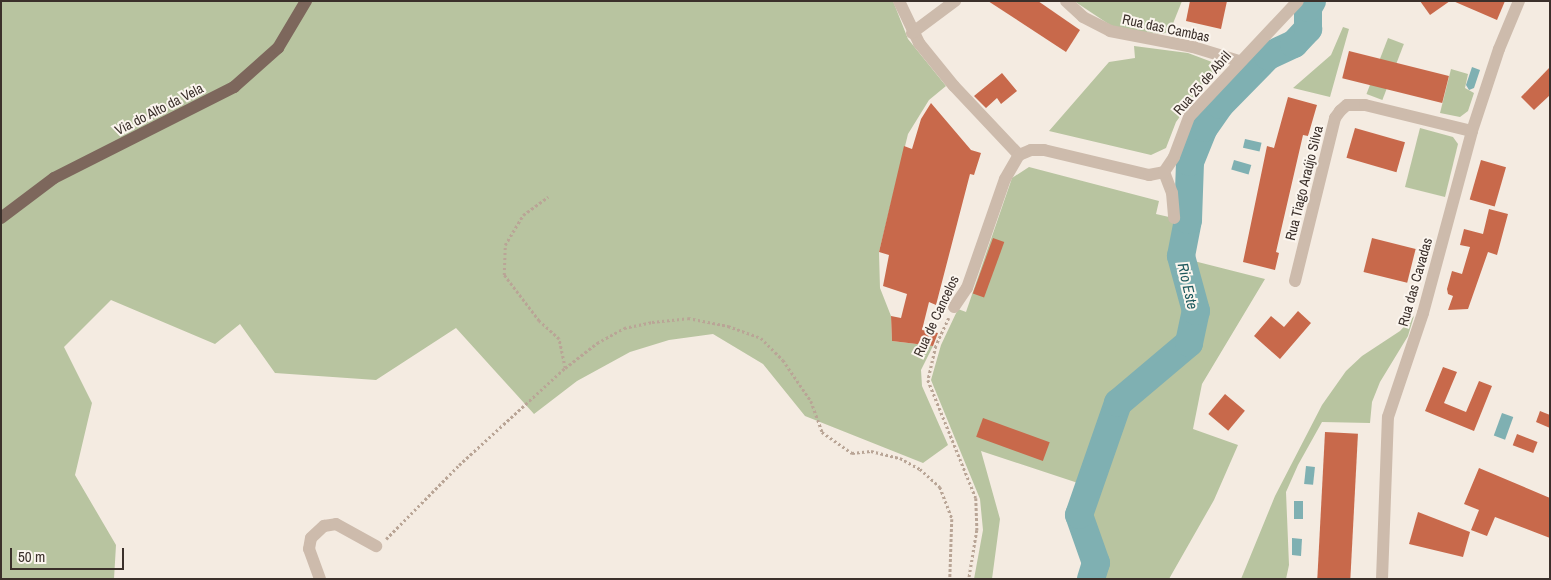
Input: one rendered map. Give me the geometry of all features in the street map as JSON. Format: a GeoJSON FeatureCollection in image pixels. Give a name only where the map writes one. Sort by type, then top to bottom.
{"type":"FeatureCollection","features":[{"type":"Feature","properties":{"kind":"main road","name":"Via do Alto da Vela"},"geometry":{"type":"LineString","coordinates":[[1,218],[54,178],[181,116],[240,83],[278,48],[306,1]]}},
{"type":"Feature","properties":{"kind":"street"},"geometry":{"type":"LineString","coordinates":[[899,1],[912,33],[954,86],[1019,155],[1031,150],[1044,150],[1149,176],[1164,172],[1172,193],[1174,218]]}},
{"type":"Feature","properties":{"kind":"street"},"geometry":{"type":"LineString","coordinates":[[912,33],[955,1]]}},
{"type":"Feature","properties":{"kind":"street","name":"Rua das Cambas"},"geometry":{"type":"LineString","coordinates":[[1066,1],[1089,21],[1110,31],[1193,47],[1240,61]]}},
{"type":"Feature","properties":{"kind":"street","name":"Rua 25 de Abril"},"geometry":{"type":"LineString","coordinates":[[1164,172],[1174,157],[1189,117],[1298,1]]}},
{"type":"Feature","properties":{"kind":"street","name":"Rua das Cavadas"},"geometry":{"type":"LineString","coordinates":[[1382,579],[1388,417],[1424,313],[1472,131],[1499,49],[1519,1]]}},
{"type":"Feature","properties":{"kind":"street","name":"Rua Tiago Araújo Silva"},"geometry":{"type":"LineString","coordinates":[[1295,281],[1335,118],[1346,105],[1365,104],[1472,131]]}},
{"type":"Feature","properties":{"kind":"street","name":"Rua de Cancelos"},"geometry":{"type":"LineString","coordinates":[[954,307],[967,288],[1005,179],[1019,155]]}},
{"type":"Feature","properties":{"kind":"street"},"geometry":{"type":"LineString","coordinates":[[320,579],[309,549],[311,538],[324,526],[336,524],[376,546]]}},
{"type":"Feature","properties":{"kind":"path"},"geometry":{"type":"LineString","coordinates":[[548,197],[523,215],[505,245],[504,275],[539,321],[559,340],[565,368]]}},
{"type":"Feature","properties":{"kind":"path","name":"Rua de Cancelos"},"geometry":{"type":"LineString","coordinates":[[954,307],[936,346],[928,380],[976,498],[977,530],[969,579]]}},
{"type":"Feature","properties":{"kind":"path"},"geometry":{"type":"LineString","coordinates":[[376,546],[395,534],[459,465],[565,368],[597,343],[624,328],[652,322],[688,318],[728,326],[761,338],[782,360],[811,401],[822,432],[829,438],[852,453],[871,451],[900,458],[920,468],[940,487],[952,519],[950,579]]}},
{"type":"Feature","properties":{"kind":"green space"},"geometry":{"type":"Polygon","coordinates":[[[1,1],[893,1],[908,39],[946,86],[929,100],[908,134],[879,252],[880,288],[891,316],[892,341],[933,346],[921,370],[922,386],[948,445],[923,463],[805,416],[763,364],[713,334],[669,340],[630,352],[577,381],[534,414],[456,328],[376,380],[275,373],[240,324],[215,344],[111,300],[64,347],[92,403],[75,475],[116,545],[114,579],[1,579],[1,1]]]}},
{"type":"Feature","properties":{"kind":"green space"},"geometry":{"type":"Polygon","coordinates":[[[1074,1],[1182,1],[1170,31],[1162,34],[1116,29],[1074,1]]]}},
{"type":"Feature","properties":{"kind":"green space"},"geometry":{"type":"Polygon","coordinates":[[[1343,27],[1349,29],[1330,97],[1293,88],[1331,55],[1343,27]]]}},
{"type":"Feature","properties":{"kind":"green space"},"geometry":{"type":"Polygon","coordinates":[[[1388,38],[1404,44],[1382,100],[1366,94],[1388,38]]]}},
{"type":"Feature","properties":{"kind":"green space"},"geometry":{"type":"Polygon","coordinates":[[[1134,46],[1188,53],[1220,65],[1221,68],[1203,85],[1176,122],[1166,148],[1151,155],[1049,131],[1109,62],[1135,58],[1134,46]]]}},
{"type":"Feature","properties":{"kind":"green space"},"geometry":{"type":"Polygon","coordinates":[[[1451,69],[1468,74],[1465,88],[1474,93],[1468,111],[1460,117],[1440,113],[1451,69]]]}},
{"type":"Feature","properties":{"kind":"green space"},"geometry":{"type":"Polygon","coordinates":[[[1420,128],[1453,137],[1458,144],[1445,197],[1405,187],[1420,128]]]}},
{"type":"Feature","properties":{"kind":"green space"},"geometry":{"type":"Polygon","coordinates":[[[1029,167],[1159,201],[1156,214],[1182,220],[1177,257],[1189,313],[1181,342],[1113,402],[1084,485],[981,451],[1000,519],[992,579],[974,579],[983,530],[980,499],[931,380],[941,345],[958,309],[966,312],[1012,178],[1029,167]]]}},
{"type":"Feature","properties":{"kind":"green space"},"geometry":{"type":"Polygon","coordinates":[[[1186,259],[1265,279],[1202,384],[1193,429],[1238,445],[1214,500],[1169,579],[1096,579],[1101,565],[1085,515],[1122,406],[1191,348],[1201,312],[1186,259]]]}},
{"type":"Feature","properties":{"kind":"green space"},"geometry":{"type":"Polygon","coordinates":[[[1414,316],[1408,336],[1380,382],[1372,402],[1370,423],[1322,422],[1298,465],[1286,492],[1289,565],[1286,579],[1241,579],[1275,496],[1322,405],[1346,371],[1362,356],[1400,331],[1414,316]]]}},
{"type":"Feature","properties":{"kind":"water"},"geometry":{"type":"Polygon","coordinates":[[[1472,67],[1480,70],[1474,88],[1469,90],[1466,85],[1472,67]]]}},
{"type":"Feature","properties":{"kind":"water"},"geometry":{"type":"Polygon","coordinates":[[[1245,139],[1262,143],[1260,152],[1243,148],[1245,139]]]}},
{"type":"Feature","properties":{"kind":"water"},"geometry":{"type":"Polygon","coordinates":[[[1234,160],[1251,165],[1249,175],[1231,170],[1234,160]]]}},
{"type":"Feature","properties":{"kind":"water"},"geometry":{"type":"Polygon","coordinates":[[[1502,413],[1513,417],[1505,440],[1494,436],[1502,413]]]}},
{"type":"Feature","properties":{"kind":"water"},"geometry":{"type":"Polygon","coordinates":[[[1306,466],[1315,467],[1313,485],[1304,484],[1306,466]]]}},
{"type":"Feature","properties":{"kind":"water"},"geometry":{"type":"Polygon","coordinates":[[[1294,501],[1303,501],[1303,519],[1294,519],[1294,501]]]}},
{"type":"Feature","properties":{"kind":"water"},"geometry":{"type":"Polygon","coordinates":[[[1292,538],[1302,539],[1301,556],[1292,555],[1292,538]]]}},
{"type":"Feature","properties":{"kind":"building"},"geometry":{"type":"Polygon","coordinates":[[[988,1],[1038,1],[1080,30],[1066,52],[988,1]]]}},
{"type":"Feature","properties":{"kind":"building"},"geometry":{"type":"Polygon","coordinates":[[[1190,1],[1227,1],[1221,29],[1186,21],[1190,1]]]}},
{"type":"Feature","properties":{"kind":"building"},"geometry":{"type":"Polygon","coordinates":[[[1420,1],[1450,1],[1430,15],[1420,1]]]}},
{"type":"Feature","properties":{"kind":"building"},"geometry":{"type":"Polygon","coordinates":[[[1453,1],[1505,1],[1497,20],[1453,1]]]}},
{"type":"Feature","properties":{"kind":"building"},"geometry":{"type":"Polygon","coordinates":[[[1349,51],[1449,76],[1442,103],[1342,78],[1349,51]]]}},
{"type":"Feature","properties":{"kind":"building"},"geometry":{"type":"Polygon","coordinates":[[[1550,67],[1550,95],[1534,110],[1521,97],[1550,67]]]}},
{"type":"Feature","properties":{"kind":"building"},"geometry":{"type":"Polygon","coordinates":[[[1002,73],[1017,91],[1001,104],[997,98],[986,108],[974,96],[1002,73]]]}},
{"type":"Feature","properties":{"kind":"building"},"geometry":{"type":"Polygon","coordinates":[[[1288,97],[1317,105],[1308,136],[1303,135],[1276,252],[1279,253],[1275,270],[1243,262],[1267,146],[1274,148],[1288,97]]]}},
{"type":"Feature","properties":{"kind":"building"},"geometry":{"type":"Polygon","coordinates":[[[931,103],[971,150],[981,153],[974,175],[970,174],[936,305],[929,302],[922,330],[938,333],[933,346],[892,341],[891,316],[901,318],[907,294],[883,286],[889,255],[879,252],[904,146],[912,149],[921,119],[931,103]]]}},
{"type":"Feature","properties":{"kind":"building"},"geometry":{"type":"Polygon","coordinates":[[[1355,128],[1405,142],[1396,172],[1346,158],[1355,128]]]}},
{"type":"Feature","properties":{"kind":"building"},"geometry":{"type":"Polygon","coordinates":[[[1481,160],[1506,167],[1495,207],[1470,199],[1481,160]]]}},
{"type":"Feature","properties":{"kind":"building"},"geometry":{"type":"Polygon","coordinates":[[[1489,209],[1508,214],[1497,255],[1488,252],[1468,309],[1448,310],[1453,296],[1448,294],[1447,289],[1452,271],[1462,274],[1470,247],[1460,245],[1464,229],[1483,234],[1489,209]]]}},
{"type":"Feature","properties":{"kind":"building"},"geometry":{"type":"Polygon","coordinates":[[[993,238],[1004,242],[984,298],[973,293],[993,238]]]}},
{"type":"Feature","properties":{"kind":"building"},"geometry":{"type":"Polygon","coordinates":[[[1372,238],[1416,249],[1407,283],[1364,272],[1372,238]]]}},
{"type":"Feature","properties":{"kind":"building"},"geometry":{"type":"Polygon","coordinates":[[[1298,311],[1311,323],[1280,359],[1254,336],[1271,316],[1284,327],[1298,311]]]}},
{"type":"Feature","properties":{"kind":"building"},"geometry":{"type":"Polygon","coordinates":[[[1443,367],[1457,372],[1444,403],[1466,412],[1479,381],[1492,386],[1474,431],[1425,411],[1443,367]]]}},
{"type":"Feature","properties":{"kind":"building"},"geometry":{"type":"Polygon","coordinates":[[[1225,394],[1245,411],[1228,431],[1208,414],[1225,394]]]}},
{"type":"Feature","properties":{"kind":"building"},"geometry":{"type":"Polygon","coordinates":[[[1540,411],[1550,415],[1550,428],[1536,422],[1540,411]]]}},
{"type":"Feature","properties":{"kind":"building"},"geometry":{"type":"Polygon","coordinates":[[[983,418],[1050,442],[1043,461],[976,437],[983,418]]]}},
{"type":"Feature","properties":{"kind":"building"},"geometry":{"type":"Polygon","coordinates":[[[1325,432],[1358,434],[1350,579],[1317,579],[1325,432]]]}},
{"type":"Feature","properties":{"kind":"building"},"geometry":{"type":"Polygon","coordinates":[[[1517,434],[1538,442],[1533,453],[1513,445],[1517,434]]]}},
{"type":"Feature","properties":{"kind":"building"},"geometry":{"type":"Polygon","coordinates":[[[1479,468],[1550,498],[1550,538],[1495,517],[1487,536],[1471,530],[1479,510],[1464,504],[1479,468]]]}},
{"type":"Feature","properties":{"kind":"building"},"geometry":{"type":"Polygon","coordinates":[[[1418,512],[1470,532],[1463,557],[1409,544],[1418,512]]]}},
{"type":"Feature","properties":{"kind":"waterway","name":"Rio Este"},"geometry":{"type":"LineString","coordinates":[[1091,579],[1096,563],[1079,515],[1118,403],[1189,343],[1196,311],[1181,256],[1188,220],[1190,162],[1204,128],[1220,105],[1268,56],[1294,44],[1308,29],[1308,8],[1312,1]]}}]}
